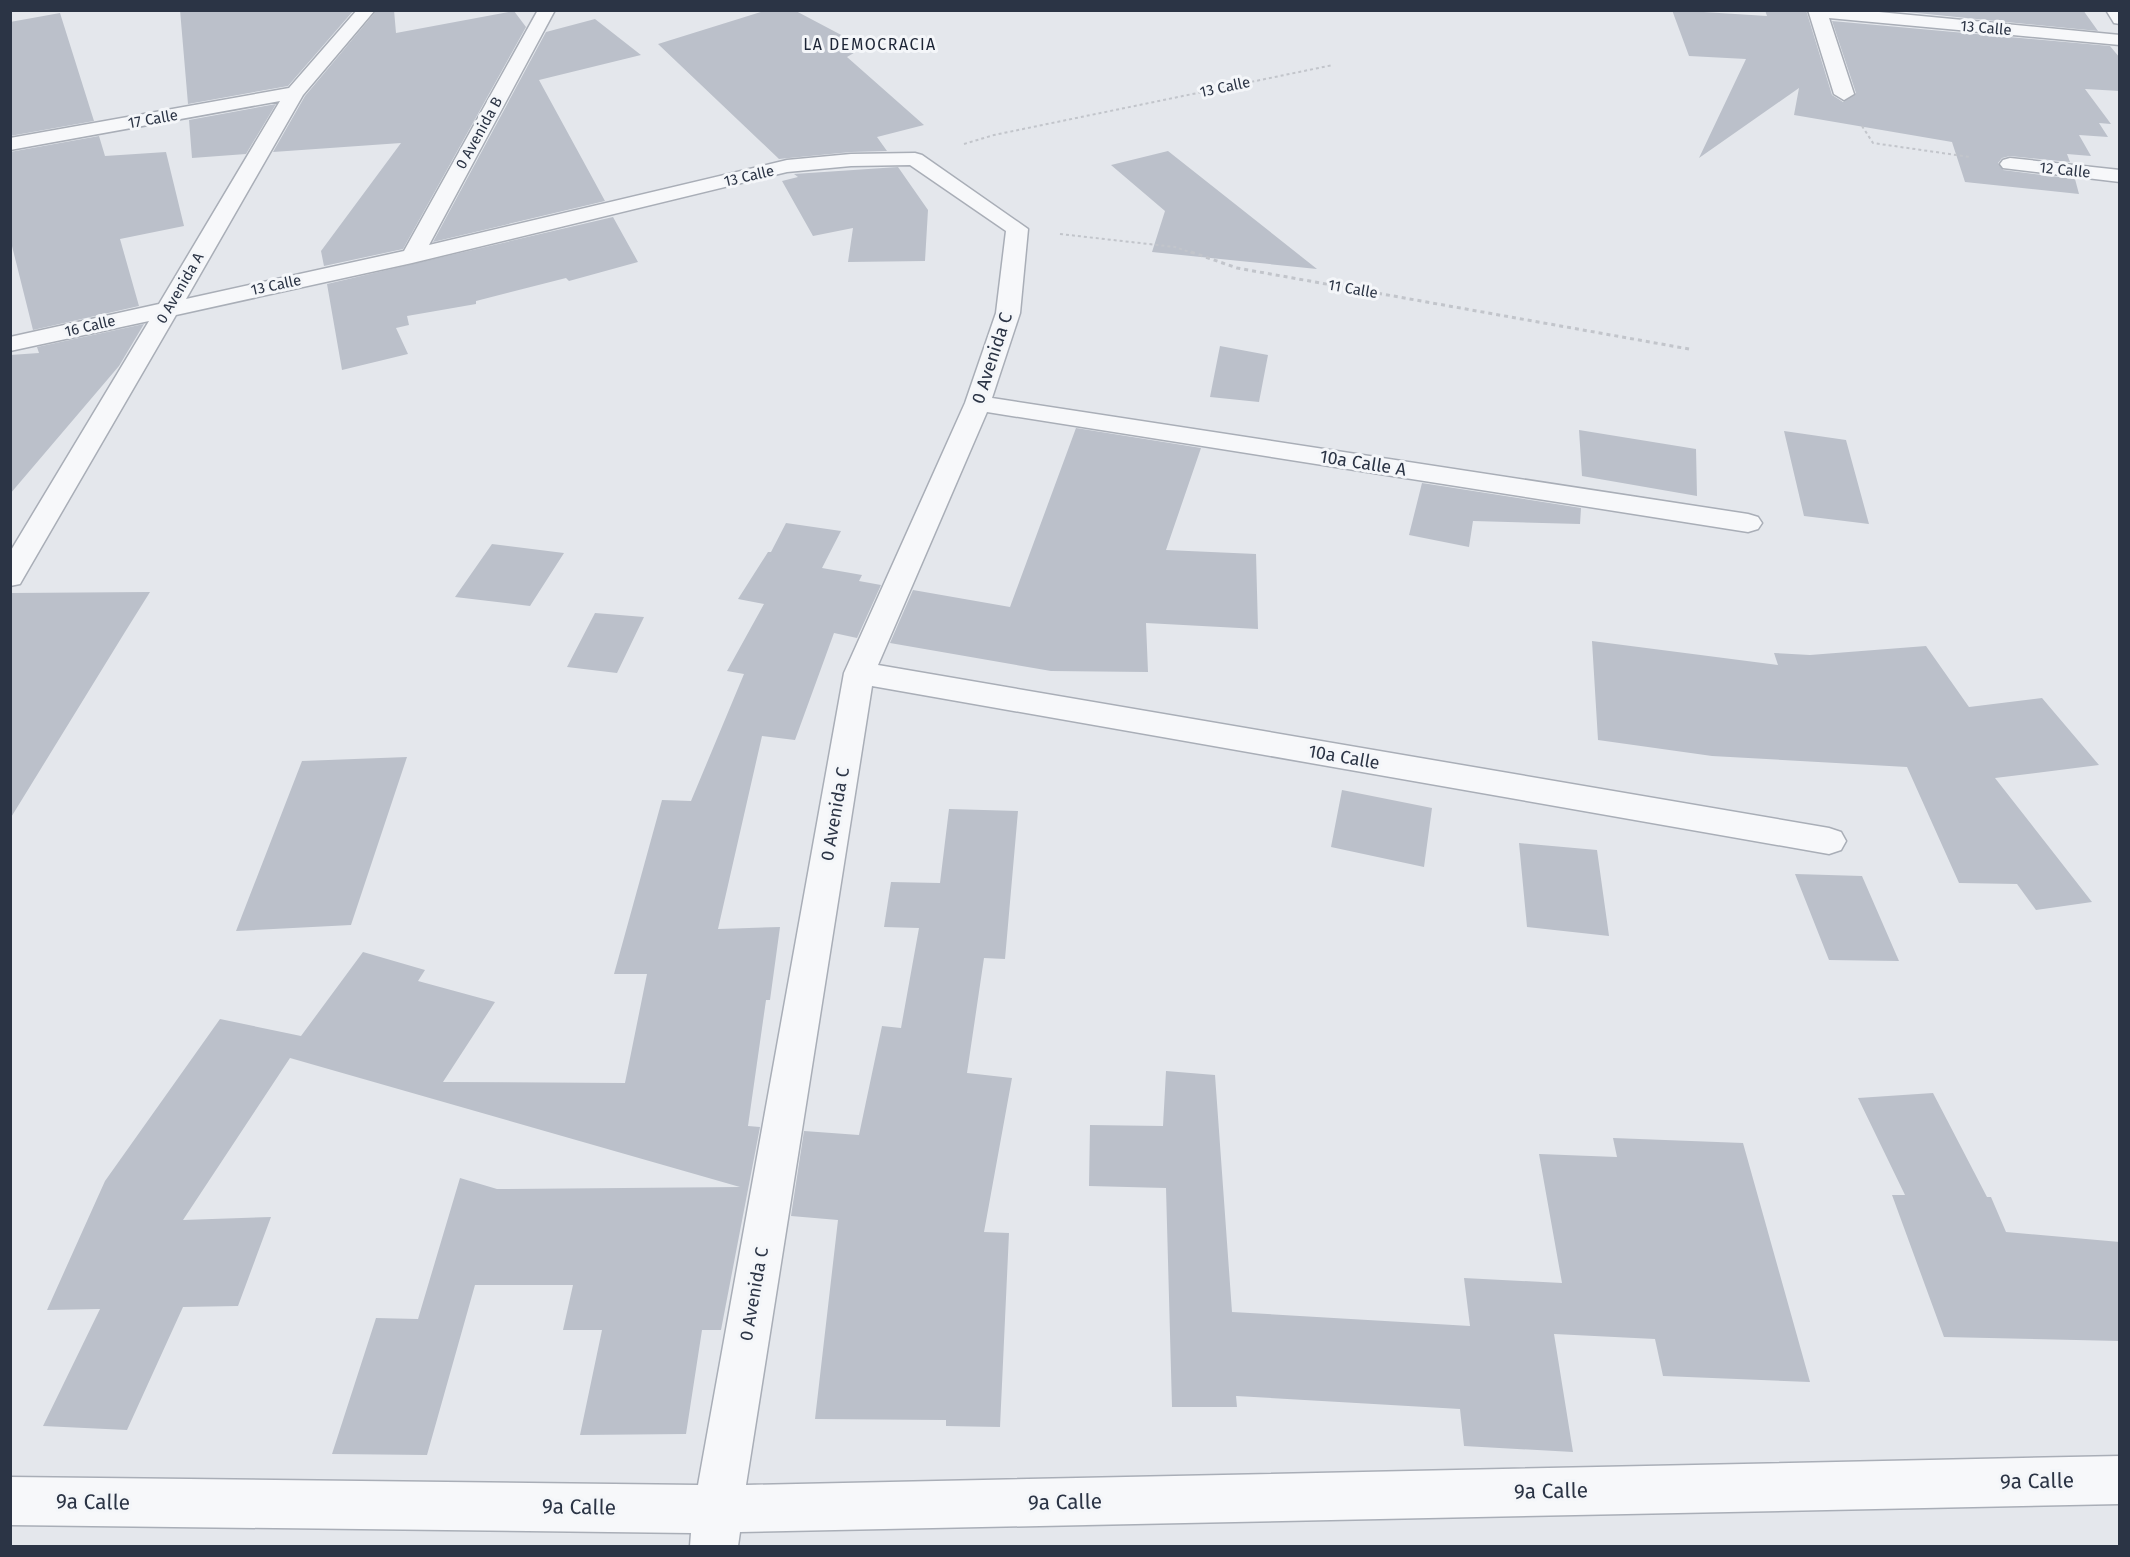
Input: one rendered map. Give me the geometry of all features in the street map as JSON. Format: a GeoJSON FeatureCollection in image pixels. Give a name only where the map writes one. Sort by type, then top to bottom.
{"type":"FeatureCollection","features":[{"type":"Feature","properties":{"kind":"street","name":"0 Avenida A"},"geometry":{"type":"LineString","coordinates":[[10,578],[295,93],[367,10]]}},
{"type":"Feature","properties":{"kind":"street","name":"0 Avenida B"},"geometry":{"type":"LineString","coordinates":[[412,256],[547,10]]}},
{"type":"Feature","properties":{"kind":"street"},"geometry":{"type":"LineString","coordinates":[[2114,10],[2120,19]]}},
{"type":"Feature","properties":{"kind":"street","name":"13 Calle"},"geometry":{"type":"LineString","coordinates":[[1817,11],[2120,40]]}},
{"type":"Feature","properties":{"kind":"street"},"geometry":{"type":"LineString","coordinates":[[1817,11],[1844,94]]}},
{"type":"Feature","properties":{"kind":"street","name":"17 Calle"},"geometry":{"type":"LineString","coordinates":[[10,144],[295,93]]}},
{"type":"Feature","properties":{"kind":"street","name":"13 Calle"},"geometry":{"type":"LineString","coordinates":[[169,308],[412,256],[787,166],[851,159],[915,159]]}},
{"type":"Feature","properties":{"kind":"street"},"geometry":{"type":"LineString","coordinates":[[915,159],[1017,229]]}},
{"type":"Feature","properties":{"kind":"street","name":"12 Calle"},"geometry":{"type":"LineString","coordinates":[[2010,164],[2120,176]]}},
{"type":"Feature","properties":{"kind":"street","name":"0 Avenida C"},"geometry":{"type":"LineString","coordinates":[[716,1528],[859,673],[978,403],[1008,313],[1017,229]]}},
{"type":"Feature","properties":{"kind":"street","name":"16 Calle"},"geometry":{"type":"LineString","coordinates":[[10,344],[169,308]]}},
{"type":"Feature","properties":{"kind":"street","name":"10a Calle A"},"geometry":{"type":"LineString","coordinates":[[978,403],[1748,523]]}},
{"type":"Feature","properties":{"kind":"street","name":"10a Calle"},"geometry":{"type":"LineString","coordinates":[[859,673],[1829,841]]}},
{"type":"Feature","properties":{"kind":"street","name":"9a Calle"},"geometry":{"type":"LineString","coordinates":[[10,1501],[716,1528],[2120,1479]]}},
{"type":"Feature","properties":{"kind":"path","name":"13 Calle"},"geometry":{"type":"LineString","coordinates":[[915,159],[994,135],[1333,65]]}},
{"type":"Feature","properties":{"kind":"path"},"geometry":{"type":"LineString","coordinates":[[1844,94],[1872,142],[2010,164]]}},
{"type":"Feature","properties":{"kind":"path","name":"11 Calle"},"geometry":{"type":"LineString","coordinates":[[1017,229],[1174,247],[1237,268],[1689,349]]}},
{"type":"Feature","properties":{"kind":"building"},"geometry":{"type":"Polygon","coordinates":[[[180,10],[354,10],[288,86],[188,104],[180,10]]]}},
{"type":"Feature","properties":{"kind":"building"},"geometry":{"type":"Polygon","coordinates":[[[377,10],[394,10],[396,33],[514,11],[526,27],[403,249],[324,266],[321,251],[401,143],[273,152],[305,96],[377,10]]]}},
{"type":"Feature","properties":{"kind":"building"},"geometry":{"type":"Polygon","coordinates":[[[767,10],[794,10],[864,47],[847,57],[924,125],[877,137],[887,151],[779,159],[658,44],[767,10]]]}},
{"type":"Feature","properties":{"kind":"building"},"geometry":{"type":"Polygon","coordinates":[[[1672,10],[1767,16],[1765,10],[1806,10],[1832,95],[1843,102],[1856,93],[1832,21],[2110,46],[2120,58],[2120,91],[2085,89],[2111,124],[2099,123],[2108,137],[2079,135],[2091,156],[2067,154],[2070,162],[2010,156],[2002,158],[1998,163],[2003,170],[2075,179],[2079,194],[1965,182],[1952,142],[1794,115],[1799,88],[1699,158],[1746,59],[1689,56],[1672,10]]]}},
{"type":"Feature","properties":{"kind":"building"},"geometry":{"type":"Polygon","coordinates":[[[1887,10],[2083,10],[2098,31],[1887,10]]]}},
{"type":"Feature","properties":{"kind":"building"},"geometry":{"type":"Polygon","coordinates":[[[60,13],[94,121],[10,136],[10,22],[60,13]]]}},
{"type":"Feature","properties":{"kind":"building"},"geometry":{"type":"Polygon","coordinates":[[[595,19],[641,55],[539,80],[605,201],[433,242],[546,32],[595,19]]]}},
{"type":"Feature","properties":{"kind":"building"},"geometry":{"type":"Polygon","coordinates":[[[276,104],[246,154],[192,158],[189,120],[276,104]]]}},
{"type":"Feature","properties":{"kind":"building"},"geometry":{"type":"Polygon","coordinates":[[[99,136],[105,156],[166,152],[184,226],[120,239],[139,306],[33,330],[10,238],[10,152],[99,136]]]}},
{"type":"Feature","properties":{"kind":"building"},"geometry":{"type":"Polygon","coordinates":[[[1168,151],[1317,269],[1152,252],[1165,211],[1111,165],[1168,151]]]}},
{"type":"Feature","properties":{"kind":"building"},"geometry":{"type":"Polygon","coordinates":[[[898,167],[928,210],[925,261],[848,262],[853,228],[813,236],[782,181],[798,177],[794,174],[898,167]]]}},
{"type":"Feature","properties":{"kind":"building"},"geometry":{"type":"Polygon","coordinates":[[[613,217],[638,262],[569,281],[566,278],[476,301],[476,304],[407,316],[409,325],[396,328],[408,354],[342,370],[327,284],[613,217]]]}},
{"type":"Feature","properties":{"kind":"building"},"geometry":{"type":"Polygon","coordinates":[[[144,324],[119,366],[10,494],[10,355],[39,353],[37,347],[144,324]]]}},
{"type":"Feature","properties":{"kind":"building"},"geometry":{"type":"Polygon","coordinates":[[[1220,346],[1268,355],[1259,402],[1210,397],[1220,346]]]}},
{"type":"Feature","properties":{"kind":"building"},"geometry":{"type":"Polygon","coordinates":[[[1076,428],[1201,448],[1166,550],[1256,554],[1258,629],[1146,623],[1148,672],[1051,671],[890,643],[913,590],[1010,607],[1076,428]]]}},
{"type":"Feature","properties":{"kind":"building"},"geometry":{"type":"Polygon","coordinates":[[[1579,430],[1696,449],[1697,496],[1582,476],[1579,430]]]}},
{"type":"Feature","properties":{"kind":"building"},"geometry":{"type":"Polygon","coordinates":[[[1784,431],[1846,440],[1869,524],[1804,516],[1784,431]]]}},
{"type":"Feature","properties":{"kind":"building"},"geometry":{"type":"Polygon","coordinates":[[[1422,483],[1581,508],[1580,524],[1473,521],[1469,547],[1409,535],[1422,483]]]}},
{"type":"Feature","properties":{"kind":"building"},"geometry":{"type":"Polygon","coordinates":[[[786,523],[841,531],[822,568],[862,575],[859,581],[881,585],[857,638],[834,633],[795,740],[762,736],[718,929],[780,927],[770,1000],[766,1000],[748,1126],[760,1127],[721,1330],[702,1330],[686,1434],[580,1435],[602,1330],[563,1330],[573,1285],[475,1285],[427,1455],[332,1454],[376,1318],[418,1319],[460,1178],[497,1189],[740,1187],[290,1058],[183,1220],[271,1217],[238,1306],[183,1307],[127,1430],[43,1426],[100,1309],[47,1310],[105,1181],[220,1019],[301,1036],[363,952],[425,970],[418,981],[495,1002],[443,1082],[625,1083],[647,974],[614,974],[662,800],[691,801],[744,674],[727,671],[764,604],[738,599],[768,552],[771,552],[786,523]]]}},
{"type":"Feature","properties":{"kind":"building"},"geometry":{"type":"Polygon","coordinates":[[[492,544],[564,553],[530,606],[455,597],[492,544]]]}},
{"type":"Feature","properties":{"kind":"building"},"geometry":{"type":"Polygon","coordinates":[[[150,592],[125,632],[10,819],[10,593],[150,592]]]}},
{"type":"Feature","properties":{"kind":"building"},"geometry":{"type":"Polygon","coordinates":[[[595,613],[644,617],[617,673],[567,667],[595,613]]]}},
{"type":"Feature","properties":{"kind":"building"},"geometry":{"type":"Polygon","coordinates":[[[1592,641],[1778,665],[1774,653],[1810,655],[1926,646],[1969,707],[2042,698],[2099,765],[1995,778],[2092,902],[2036,910],[2017,884],[1959,883],[1907,767],[1712,756],[1598,740],[1592,641]]]}},
{"type":"Feature","properties":{"kind":"building"},"geometry":{"type":"Polygon","coordinates":[[[407,757],[351,925],[236,931],[302,761],[407,757]]]}},
{"type":"Feature","properties":{"kind":"building"},"geometry":{"type":"Polygon","coordinates":[[[1342,790],[1432,808],[1424,867],[1331,847],[1342,790]]]}},
{"type":"Feature","properties":{"kind":"building"},"geometry":{"type":"Polygon","coordinates":[[[949,809],[1018,811],[1005,959],[984,958],[967,1073],[1012,1078],[984,1232],[1009,1233],[1000,1427],[946,1426],[946,1420],[815,1419],[838,1220],[791,1216],[804,1131],[859,1135],[882,1026],[901,1028],[919,928],[884,927],[891,882],[940,883],[949,809]]]}},
{"type":"Feature","properties":{"kind":"building"},"geometry":{"type":"Polygon","coordinates":[[[1519,843],[1597,850],[1609,936],[1527,927],[1519,843]]]}},
{"type":"Feature","properties":{"kind":"building"},"geometry":{"type":"Polygon","coordinates":[[[1795,874],[1862,876],[1899,961],[1829,960],[1795,874]]]}},
{"type":"Feature","properties":{"kind":"building"},"geometry":{"type":"Polygon","coordinates":[[[1166,1071],[1215,1075],[1232,1312],[1470,1326],[1464,1278],[1562,1283],[1539,1154],[1617,1157],[1613,1138],[1743,1143],[1810,1382],[1663,1376],[1655,1339],[1554,1334],[1573,1452],[1464,1446],[1460,1409],[1236,1396],[1237,1407],[1172,1407],[1166,1188],[1089,1186],[1090,1125],[1163,1126],[1166,1071]]]}},
{"type":"Feature","properties":{"kind":"building"},"geometry":{"type":"Polygon","coordinates":[[[1933,1093],[1987,1197],[1991,1197],[2006,1232],[2120,1242],[2120,1341],[1944,1337],[1892,1195],[1905,1195],[1858,1098],[1933,1093]]]}},
{"type":"Feature","properties":{"kind":"district","name":"LA DEMOCRACIA"},"geometry":{"type":"Point","coordinates":[870,44]}}]}
